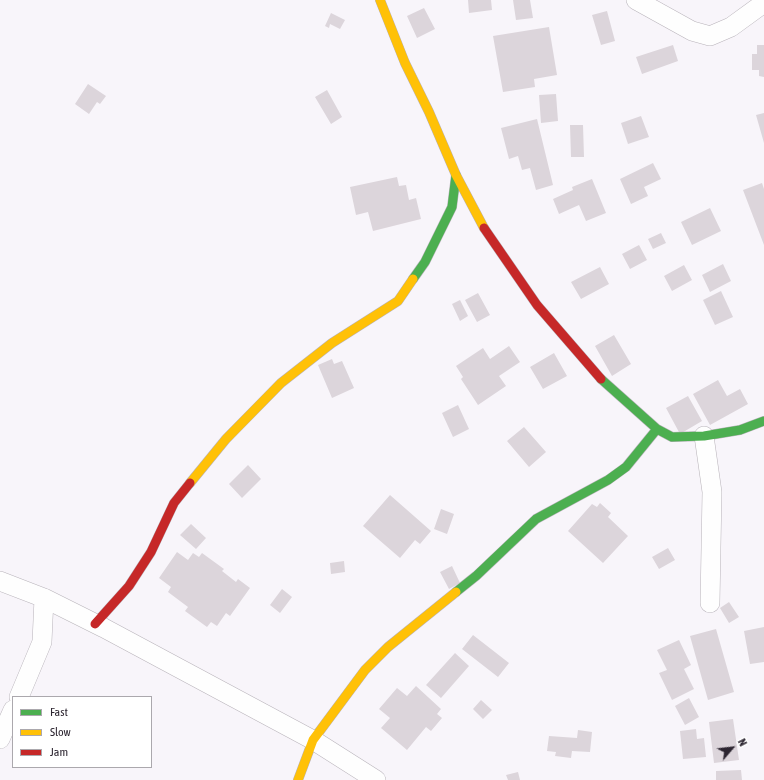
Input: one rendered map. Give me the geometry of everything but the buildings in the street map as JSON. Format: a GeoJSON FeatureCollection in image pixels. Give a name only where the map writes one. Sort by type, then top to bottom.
{"type":"FeatureCollection","features":[{"type":"Feature","properties":{"kind":"street"},"geometry":{"type":"LineString","coordinates":[[380,0],[405,63],[429,112],[456,175],[482,225],[537,305],[596,375],[657,429],[672,438],[704,436],[740,430],[764,421]]}},
{"type":"Feature","properties":{"kind":"street"},"geometry":{"type":"LineString","coordinates":[[636,0],[692,31],[710,36],[732,27],[764,3]]}},
{"type":"Feature","properties":{"kind":"street"},"geometry":{"type":"LineString","coordinates":[[95,624],[129,586],[151,552],[174,503],[226,439],[281,383],[332,343],[398,301],[425,262],[452,207],[456,175]]}},
{"type":"Feature","properties":{"kind":"street"},"geometry":{"type":"LineString","coordinates":[[298,780],[313,740],[364,670],[388,647],[476,576],[536,519],[574,497],[608,480],[626,467],[657,429]]}},
{"type":"Feature","properties":{"kind":"street"},"geometry":{"type":"LineString","coordinates":[[704,436],[712,492],[710,603]]}},
{"type":"Feature","properties":{"kind":"street"},"geometry":{"type":"LineString","coordinates":[[0,581],[44,598],[95,624],[313,740],[376,780]]}},
{"type":"Feature","properties":{"kind":"street"},"geometry":{"type":"LineString","coordinates":[[19,696],[42,642],[44,598]]}},
{"type":"Feature","properties":{"kind":"street"},"geometry":{"type":"LineString","coordinates":[[0,739],[12,712]]}},
{"type":"Feature","properties":{"kind":"traffic: fast"},"geometry":{"type":"LineString","coordinates":[[413,279],[425,262],[452,207],[456,175]]}},
{"type":"Feature","properties":{"kind":"traffic: fast"},"geometry":{"type":"LineString","coordinates":[[601,379],[657,429],[672,437],[704,436],[740,430],[764,421]]}},
{"type":"Feature","properties":{"kind":"traffic: fast"},"geometry":{"type":"LineString","coordinates":[[456,592],[476,576],[536,519],[608,480],[626,467],[657,429]]}},
{"type":"Feature","properties":{"kind":"traffic: slow"},"geometry":{"type":"LineString","coordinates":[[380,0],[405,63],[429,112],[456,175],[484,228]]}},
{"type":"Feature","properties":{"kind":"traffic: slow"},"geometry":{"type":"LineString","coordinates":[[190,483],[226,439],[281,383],[332,343],[398,301],[413,279]]}},
{"type":"Feature","properties":{"kind":"traffic: slow"},"geometry":{"type":"LineString","coordinates":[[298,780],[313,740],[365,670],[388,647],[456,592]]}},
{"type":"Feature","properties":{"kind":"traffic: jam"},"geometry":{"type":"LineString","coordinates":[[484,228],[537,305],[601,379]]}},
{"type":"Feature","properties":{"kind":"traffic: jam"},"geometry":{"type":"LineString","coordinates":[[95,624],[129,586],[151,552],[174,503],[190,483]]}}]}
